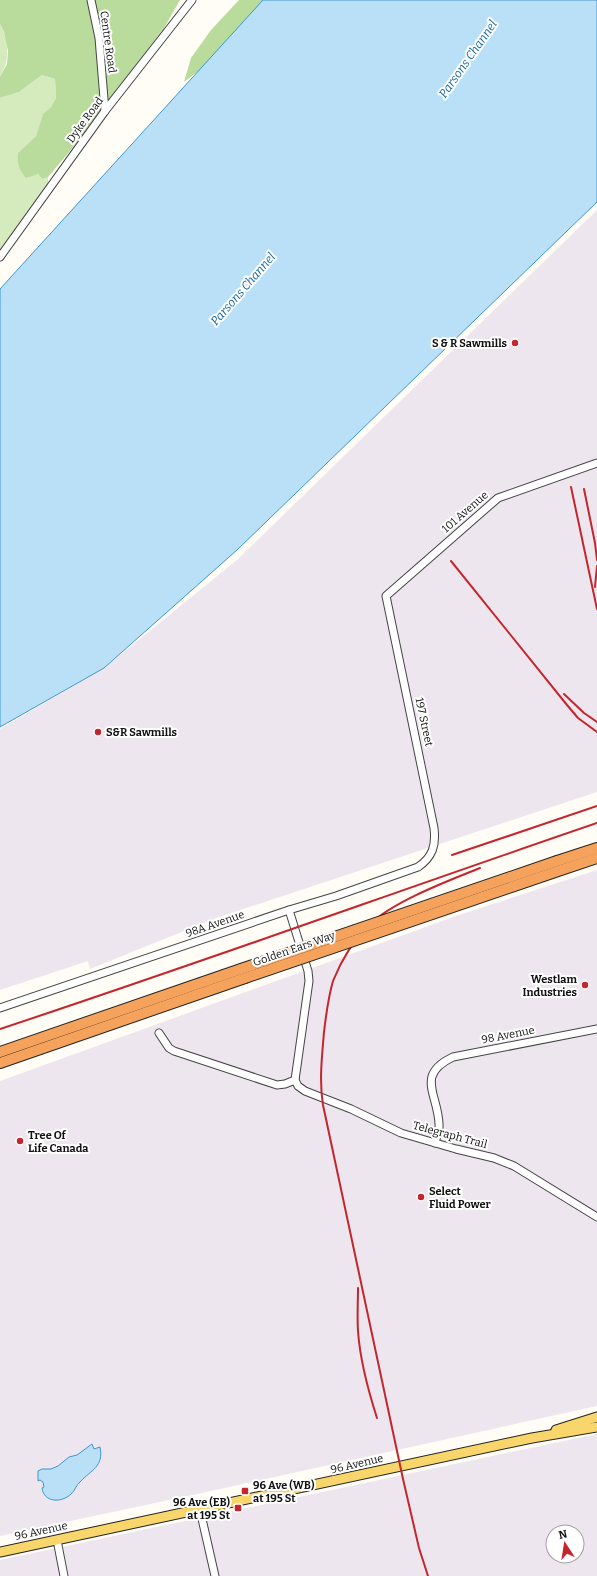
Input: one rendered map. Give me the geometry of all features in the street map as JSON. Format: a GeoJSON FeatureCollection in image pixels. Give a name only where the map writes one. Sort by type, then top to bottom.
{"type":"FeatureCollection","features":[{"type":"Feature","properties":{"kind":"highway","name":"Golden Ears Way"},"geometry":{"type":"LineString","coordinates":[[0,1052],[243,974],[559,866],[597,848]]}},
{"type":"Feature","properties":{"kind":"highway","name":"Golden Ears Way"},"geometry":{"type":"LineString","coordinates":[[559,866],[597,858]]}},
{"type":"Feature","properties":{"kind":"highway","name":"Golden Ears Way"},"geometry":{"type":"LineString","coordinates":[[0,1063],[243,974]]}},
{"type":"Feature","properties":{"kind":"main road","name":"96 Avenue"},"geometry":{"type":"LineString","coordinates":[[532,1438],[597,1417]]}},
{"type":"Feature","properties":{"kind":"main road","name":"96 Avenue"},"geometry":{"type":"LineString","coordinates":[[0,1552],[532,1438],[597,1427]]}},
{"type":"Feature","properties":{"kind":"street","name":"Centre Road"},"geometry":{"type":"LineString","coordinates":[[91,0],[99,38],[105,111]]}},
{"type":"Feature","properties":{"kind":"street","name":"Dyke Road"},"geometry":{"type":"LineString","coordinates":[[0,257],[105,111],[192,0]]}},
{"type":"Feature","properties":{"kind":"street","name":"101 Avenue"},"geometry":{"type":"LineString","coordinates":[[386,596],[498,498],[597,463]]}},
{"type":"Feature","properties":{"kind":"street","name":"197 Street"},"geometry":{"type":"LineString","coordinates":[[386,596],[434,828],[435,845],[432,853]]}},
{"type":"Feature","properties":{"kind":"street","name":"98A Avenue"},"geometry":{"type":"LineString","coordinates":[[0,1008],[289,910],[336,896],[418,867],[424,863],[432,853]]}},
{"type":"Feature","properties":{"kind":"street"},"geometry":{"type":"LineString","coordinates":[[159,1033],[169,1048],[174,1051],[277,1085],[295,1080],[309,981],[308,971],[289,910]]}},
{"type":"Feature","properties":{"kind":"street","name":"98 Avenue"},"geometry":{"type":"LineString","coordinates":[[435,1142],[440,1125],[431,1085],[431,1076],[434,1069],[444,1061],[453,1057],[597,1029]]}},
{"type":"Feature","properties":{"kind":"street","name":"Telegraph Trail"},"geometry":{"type":"LineString","coordinates":[[295,1080],[298,1086],[305,1091],[351,1109],[400,1133],[494,1158],[514,1166],[597,1217]]}},
{"type":"Feature","properties":{"kind":"street"},"geometry":{"type":"LineString","coordinates":[[200,1510],[215,1576]]}},
{"type":"Feature","properties":{"kind":"street"},"geometry":{"type":"LineString","coordinates":[[56,1540],[64,1576]]}},
{"type":"Feature","properties":{"kind":"shaded area"},"geometry":{"type":"Polygon","coordinates":[[[597,210],[597,792],[216,918],[90,969],[88,961],[0,990],[0,729],[104,668],[237,560],[597,210]]]}},
{"type":"Feature","properties":{"kind":"shaded area"},"geometry":{"type":"Polygon","coordinates":[[[597,870],[597,1406],[0,1536],[0,1081],[456,916],[597,870]]]}},
{"type":"Feature","properties":{"kind":"shaded area"},"geometry":{"type":"Polygon","coordinates":[[[597,1434],[597,1576],[0,1576],[0,1560],[597,1434]]]}},
{"type":"Feature","properties":{"kind":"green space"},"geometry":{"type":"Polygon","coordinates":[[[0,0],[180,0],[164,28],[70,151],[48,177],[42,179],[38,174],[26,178],[19,166],[18,153],[36,136],[43,114],[51,107],[56,98],[55,79],[42,75],[19,92],[0,98],[0,77],[7,64],[8,51],[4,32],[0,24],[0,0]]]}},
{"type":"Feature","properties":{"kind":"green space"},"geometry":{"type":"Polygon","coordinates":[[[239,0],[267,0],[216,58],[184,82],[191,58],[211,30],[239,0]]]}},
{"type":"Feature","properties":{"kind":"green space"},"geometry":{"type":"Polygon","coordinates":[[[0,24],[7,44],[7,58],[0,77],[0,24]]]}},
{"type":"Feature","properties":{"kind":"green space"},"geometry":{"type":"Polygon","coordinates":[[[42,75],[55,79],[56,98],[51,107],[43,115],[36,136],[19,152],[42,179],[48,177],[48,184],[0,251],[0,98],[19,92],[42,75]]]}},
{"type":"Feature","properties":{"kind":"water","name":"Parsons Channel"},"geometry":{"type":"Polygon","coordinates":[[[263,0],[597,0],[597,202],[237,550],[104,668],[0,727],[0,289],[263,0]]]}},
{"type":"Feature","properties":{"kind":"water"},"geometry":{"type":"Polygon","coordinates":[[[92,1444],[94,1449],[100,1447],[101,1454],[96,1468],[79,1483],[67,1497],[54,1500],[46,1497],[42,1488],[44,1487],[43,1482],[40,1480],[38,1481],[38,1471],[42,1469],[51,1469],[58,1466],[69,1457],[77,1455],[92,1444]]]}},
{"type":"Feature","properties":{"kind":"railway"},"geometry":{"type":"LineString","coordinates":[[571,487],[597,609]]}},
{"type":"Feature","properties":{"kind":"railway"},"geometry":{"type":"LineString","coordinates":[[584,489],[597,560]]}},
{"type":"Feature","properties":{"kind":"railway"},"geometry":{"type":"LineString","coordinates":[[451,561],[578,718],[597,732]]}},
{"type":"Feature","properties":{"kind":"railway"},"geometry":{"type":"LineString","coordinates":[[595,587],[597,566]]}},
{"type":"Feature","properties":{"kind":"railway"},"geometry":{"type":"LineString","coordinates":[[564,694],[584,713],[597,722]]}},
{"type":"Feature","properties":{"kind":"railway"},"geometry":{"type":"LineString","coordinates":[[452,855],[597,806]]}},
{"type":"Feature","properties":{"kind":"railway"},"geometry":{"type":"LineString","coordinates":[[0,1029],[150,979],[597,823]]}},
{"type":"Feature","properties":{"kind":"railway"},"geometry":{"type":"LineString","coordinates":[[428,1576],[419,1548],[403,1479],[323,1105],[321,1087],[322,1059],[326,1013],[333,981],[344,958],[358,937],[369,925],[392,908],[422,892],[480,868]]}},
{"type":"Feature","properties":{"kind":"railway"},"geometry":{"type":"LineString","coordinates":[[358,1288],[359,1342],[368,1386],[377,1418]]}},
{"type":"Feature","properties":{"kind":"place","name":"S & R Sawmills"},"geometry":{"type":"Point","coordinates":[515,343]}},
{"type":"Feature","properties":{"kind":"place","name":"S&R Sawmills"},"geometry":{"type":"Point","coordinates":[98,732]}},
{"type":"Feature","properties":{"kind":"place","name":"Westlam Industries"},"geometry":{"type":"Point","coordinates":[585,985]}},
{"type":"Feature","properties":{"kind":"place","name":"Tree Of Life Canada"},"geometry":{"type":"Point","coordinates":[20,1141]}},
{"type":"Feature","properties":{"kind":"place","name":"Select Fluid Power"},"geometry":{"type":"Point","coordinates":[421,1197]}},
{"type":"Feature","properties":{"kind":"place","name":"96 Ave (WB) at 195 St"},"geometry":{"type":"Point","coordinates":[245,1491]}},
{"type":"Feature","properties":{"kind":"place","name":"96 Ave (EB) at 195 St"},"geometry":{"type":"Point","coordinates":[238,1508]}}]}
